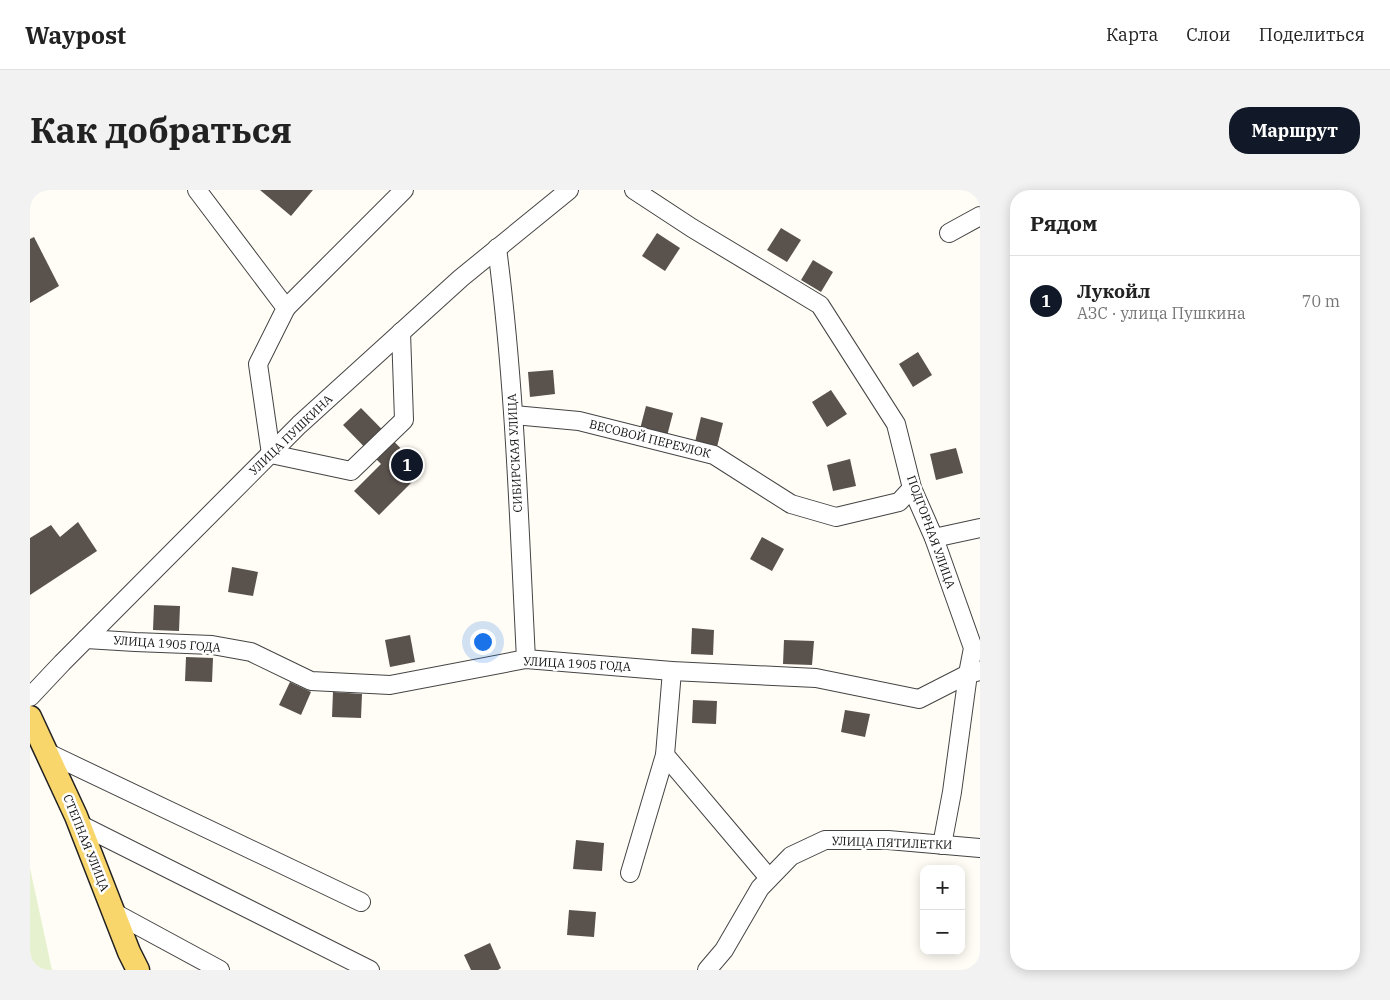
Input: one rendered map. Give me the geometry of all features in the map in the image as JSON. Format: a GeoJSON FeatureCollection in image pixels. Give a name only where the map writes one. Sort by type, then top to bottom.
{"type":"FeatureCollection","features":[{"type":"Feature","properties":{"kind":"main road","name":"СТЕПНАЯ УЛИЦА"},"geometry":{"type":"LineString","coordinates":[[30,717],[79,824],[129,952],[138,970]]}},
{"type":"Feature","properties":{"kind":"street"},"geometry":{"type":"LineString","coordinates":[[197,190],[286,308]]}},
{"type":"Feature","properties":{"kind":"street"},"geometry":{"type":"LineString","coordinates":[[401,332],[404,420],[351,471],[271,454],[258,364],[286,308],[404,190]]}},
{"type":"Feature","properties":{"kind":"street","name":"УЛИЦА ПУШКИНА"},"geometry":{"type":"LineString","coordinates":[[30,697],[299,425],[461,278],[569,190]]}},
{"type":"Feature","properties":{"kind":"street","name":"ПОДГОРНАЯ УЛИЦА"},"geometry":{"type":"LineString","coordinates":[[634,190],[692,228],[820,305],[896,424],[912,488],[934,538],[973,648],[974,672],[942,845]]}},
{"type":"Feature","properties":{"kind":"street"},"geometry":{"type":"LineString","coordinates":[[949,233],[980,216]]}},
{"type":"Feature","properties":{"kind":"street","name":"СИБИРСКАЯ УЛИЦА"},"geometry":{"type":"LineString","coordinates":[[498,248],[514,415],[526,659]]}},
{"type":"Feature","properties":{"kind":"street","name":"ВЕСОВОЙ ПЕРЕУЛОК"},"geometry":{"type":"LineString","coordinates":[[514,415],[579,421],[714,455],[791,504],[836,517],[899,502],[912,488]]}},
{"type":"Feature","properties":{"kind":"street"},"geometry":{"type":"LineString","coordinates":[[934,538],[980,528]]}},
{"type":"Feature","properties":{"kind":"street","name":"УЛИЦА 1905 ГОДА"},"geometry":{"type":"LineString","coordinates":[[86,639],[212,645],[251,652],[311,681],[390,685],[526,659],[672,671],[816,678],[919,699],[974,672]]}},
{"type":"Feature","properties":{"kind":"street"},"geometry":{"type":"LineString","coordinates":[[630,873],[665,755],[672,671]]}},
{"type":"Feature","properties":{"kind":"street"},"geometry":{"type":"LineString","coordinates":[[46,752],[361,902]]}},
{"type":"Feature","properties":{"kind":"street"},"geometry":{"type":"LineString","coordinates":[[665,755],[765,883]]}},
{"type":"Feature","properties":{"kind":"street"},"geometry":{"type":"LineString","coordinates":[[79,824],[370,970]]}},
{"type":"Feature","properties":{"kind":"street","name":"УЛИЦА ПЯТИЛЕТКИ"},"geometry":{"type":"LineString","coordinates":[[707,970],[724,950],[765,883],[791,856],[825,840],[888,840],[980,848]]}},
{"type":"Feature","properties":{"kind":"street"},"geometry":{"type":"LineString","coordinates":[[114,912],[220,970]]}},
{"type":"Feature","properties":{"kind":"green space"},"geometry":{"type":"Polygon","coordinates":[[[30,868],[52,970],[30,970],[30,868]]]}},
{"type":"Feature","properties":{"kind":"building"},"geometry":{"type":"Polygon","coordinates":[[[260,190],[313,190],[291,216],[260,190]]]}},
{"type":"Feature","properties":{"kind":"building"},"geometry":{"type":"Polygon","coordinates":[[[781,228],[801,240],[787,262],[767,250],[781,228]]]}},
{"type":"Feature","properties":{"kind":"building"},"geometry":{"type":"Polygon","coordinates":[[[657,233],[680,248],[665,271],[642,256],[657,233]]]}},
{"type":"Feature","properties":{"kind":"building"},"geometry":{"type":"Polygon","coordinates":[[[34,237],[59,286],[30,303],[30,239],[34,237]]]}},
{"type":"Feature","properties":{"kind":"building"},"geometry":{"type":"Polygon","coordinates":[[[813,260],[833,272],[821,292],[801,280],[813,260]]]}},
{"type":"Feature","properties":{"kind":"building"},"geometry":{"type":"Polygon","coordinates":[[[918,352],[932,375],[913,387],[899,364],[918,352]]]}},
{"type":"Feature","properties":{"kind":"building"},"geometry":{"type":"Polygon","coordinates":[[[553,370],[555,394],[530,397],[528,372],[553,370]]]}},
{"type":"Feature","properties":{"kind":"building"},"geometry":{"type":"Polygon","coordinates":[[[831,390],[847,414],[827,427],[812,402],[831,390]]]}},
{"type":"Feature","properties":{"kind":"building"},"geometry":{"type":"Polygon","coordinates":[[[646,406],[673,413],[667,436],[640,429],[646,406]]]}},
{"type":"Feature","properties":{"kind":"building"},"geometry":{"type":"Polygon","coordinates":[[[361,408],[423,471],[379,515],[354,491],[381,464],[343,425],[361,408]]]}},
{"type":"Feature","properties":{"kind":"building"},"geometry":{"type":"Polygon","coordinates":[[[701,417],[723,423],[717,447],[695,442],[701,417]]]}},
{"type":"Feature","properties":{"kind":"building"},"geometry":{"type":"Polygon","coordinates":[[[956,448],[963,473],[936,480],[930,454],[956,448]]]}},
{"type":"Feature","properties":{"kind":"building"},"geometry":{"type":"Polygon","coordinates":[[[850,459],[856,486],[833,491],[827,465],[850,459]]]}},
{"type":"Feature","properties":{"kind":"building"},"geometry":{"type":"Polygon","coordinates":[[[78,522],[97,551],[30,595],[30,538],[51,525],[60,537],[78,522]]]}},
{"type":"Feature","properties":{"kind":"building"},"geometry":{"type":"Polygon","coordinates":[[[762,537],[784,549],[772,571],[750,559],[762,537]]]}},
{"type":"Feature","properties":{"kind":"building"},"geometry":{"type":"Polygon","coordinates":[[[232,567],[258,572],[253,596],[228,592],[232,567]]]}},
{"type":"Feature","properties":{"kind":"building"},"geometry":{"type":"Polygon","coordinates":[[[154,605],[180,606],[179,631],[153,630],[154,605]]]}},
{"type":"Feature","properties":{"kind":"building"},"geometry":{"type":"Polygon","coordinates":[[[692,628],[714,630],[713,655],[691,654],[692,628]]]}},
{"type":"Feature","properties":{"kind":"building"},"geometry":{"type":"Polygon","coordinates":[[[410,635],[415,662],[390,667],[385,640],[410,635]]]}},
{"type":"Feature","properties":{"kind":"building"},"geometry":{"type":"Polygon","coordinates":[[[784,640],[814,641],[812,665],[783,664],[784,640]]]}},
{"type":"Feature","properties":{"kind":"building"},"geometry":{"type":"Polygon","coordinates":[[[186,657],[213,658],[212,682],[185,681],[186,657]]]}},
{"type":"Feature","properties":{"kind":"building"},"geometry":{"type":"Polygon","coordinates":[[[290,682],[311,692],[301,715],[279,705],[290,682]]]}},
{"type":"Feature","properties":{"kind":"building"},"geometry":{"type":"Polygon","coordinates":[[[333,692],[362,694],[361,718],[332,717],[333,692]]]}},
{"type":"Feature","properties":{"kind":"building"},"geometry":{"type":"Polygon","coordinates":[[[693,700],[717,701],[716,724],[692,723],[693,700]]]}},
{"type":"Feature","properties":{"kind":"building"},"geometry":{"type":"Polygon","coordinates":[[[845,710],[870,714],[865,737],[841,732],[845,710]]]}},
{"type":"Feature","properties":{"kind":"building"},"geometry":{"type":"Polygon","coordinates":[[[576,840],[604,843],[602,871],[573,869],[576,840]]]}},
{"type":"Feature","properties":{"kind":"building"},"geometry":{"type":"Polygon","coordinates":[[[569,910],[596,912],[594,937],[567,935],[569,910]]]}},
{"type":"Feature","properties":{"kind":"building"},"geometry":{"type":"Polygon","coordinates":[[[490,943],[501,968],[498,970],[471,970],[464,955],[490,943]]]}},
{"type":"Feature","properties":{"kind":"place","name":"Лукойл"},"geometry":{"type":"Point","coordinates":[407,465]}}]}
